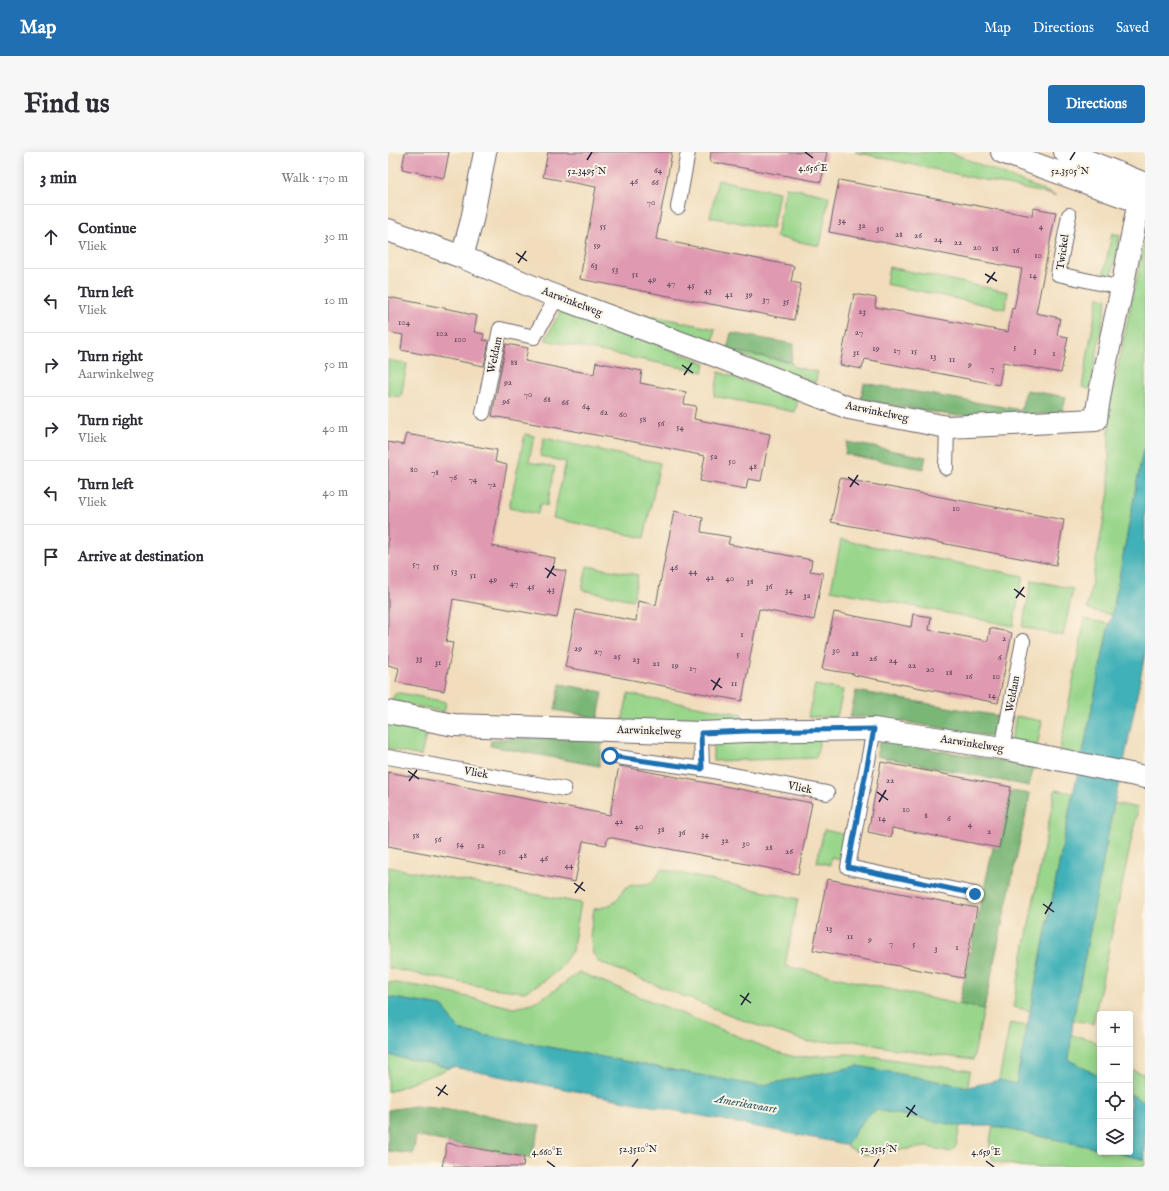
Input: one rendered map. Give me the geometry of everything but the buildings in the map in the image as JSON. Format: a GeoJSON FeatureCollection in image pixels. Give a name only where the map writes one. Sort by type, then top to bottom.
{"type":"FeatureCollection","features":[{"type":"Feature","properties":{"kind":"street"},"geometry":{"type":"LineString","coordinates":[[462,257],[472,220],[485,152]]}},
{"type":"Feature","properties":{"kind":"street"},"geometry":{"type":"LineString","coordinates":[[1002,152],[1143,190]]}},
{"type":"Feature","properties":{"kind":"street"},"geometry":{"type":"LineString","coordinates":[[1065,152],[1143,190]]}},
{"type":"Feature","properties":{"kind":"street","name":"Aarwinkelweg"},"geometry":{"type":"LineString","coordinates":[[388,230],[462,257],[557,297],[849,408],[947,427],[1096,420],[1100,390],[1143,190]]}},
{"type":"Feature","properties":{"kind":"street","name":"Aarwinkelweg"},"geometry":{"type":"LineString","coordinates":[[388,712],[454,725],[701,733],[874,729],[1002,748],[1137,775]]}},
{"type":"Feature","properties":{"kind":"lane"},"geometry":{"type":"LineString","coordinates":[[678,207],[688,152]]}},
{"type":"Feature","properties":{"kind":"lane","name":"Twickel"},"geometry":{"type":"LineString","coordinates":[[1069,215],[1058,274],[1122,288]]}},
{"type":"Feature","properties":{"kind":"lane","name":"Weldam"},"geometry":{"type":"LineString","coordinates":[[483,413],[500,329],[534,337],[557,297]]}},
{"type":"Feature","properties":{"kind":"lane"},"geometry":{"type":"LineString","coordinates":[[946,468],[947,427]]}},
{"type":"Feature","properties":{"kind":"lane","name":"Weldam"},"geometry":{"type":"LineString","coordinates":[[1002,748],[1023,641]]}},
{"type":"Feature","properties":{"kind":"lane"},"geometry":{"type":"LineString","coordinates":[[874,729],[848,867],[975,894]]}},
{"type":"Feature","properties":{"kind":"lane"},"geometry":{"type":"LineString","coordinates":[[701,733],[702,769]]}},
{"type":"Feature","properties":{"kind":"lane","name":"Vliek"},"geometry":{"type":"LineString","coordinates":[[610,756],[702,769],[827,793]]}},
{"type":"Feature","properties":{"kind":"lane","name":"Vliek"},"geometry":{"type":"LineString","coordinates":[[388,757],[564,789]]}},
{"type":"Feature","properties":{"kind":"green space"},"geometry":{"type":"Polygon","coordinates":[[[855,152],[949,152],[1057,196],[855,152]]]}},
{"type":"Feature","properties":{"kind":"green space"},"geometry":{"type":"Polygon","coordinates":[[[718,180],[779,192],[772,229],[710,217],[718,180]]]}},
{"type":"Feature","properties":{"kind":"green space"},"geometry":{"type":"Polygon","coordinates":[[[786,187],[829,196],[820,246],[776,237],[786,187]]]}},
{"type":"Feature","properties":{"kind":"green space"},"geometry":{"type":"Polygon","coordinates":[[[1112,233],[1120,235],[1111,279],[1103,277],[1112,233]]]}},
{"type":"Feature","properties":{"kind":"green space"},"geometry":{"type":"Polygon","coordinates":[[[1145,238],[1145,448],[1143,450],[1112,615],[1087,609],[1109,492],[1109,407],[1145,238]]]}},
{"type":"Feature","properties":{"kind":"green space"},"geometry":{"type":"Polygon","coordinates":[[[889,267],[1008,292],[1005,309],[886,284],[889,267]]]}},
{"type":"Feature","properties":{"kind":"green space"},"geometry":{"type":"Polygon","coordinates":[[[1098,297],[1107,299],[1090,389],[1082,387],[1098,297]]]}},
{"type":"Feature","properties":{"kind":"green space"},"geometry":{"type":"Polygon","coordinates":[[[562,308],[629,336],[659,345],[705,363],[703,372],[545,340],[562,308]]]}},
{"type":"Feature","properties":{"kind":"green space"},"geometry":{"type":"Polygon","coordinates":[[[644,314],[715,329],[713,341],[644,320],[644,314]]]}},
{"type":"Feature","properties":{"kind":"green space"},"geometry":{"type":"Polygon","coordinates":[[[731,333],[794,344],[791,362],[727,350],[731,333]]]}},
{"type":"Feature","properties":{"kind":"green space"},"geometry":{"type":"Polygon","coordinates":[[[727,350],[791,362],[794,367],[818,372],[815,383],[727,350]]]}},
{"type":"Feature","properties":{"kind":"green space"},"geometry":{"type":"Polygon","coordinates":[[[388,360],[407,364],[401,397],[388,395],[388,360]]]}},
{"type":"Feature","properties":{"kind":"green space"},"geometry":{"type":"Polygon","coordinates":[[[719,372],[798,400],[795,412],[714,396],[719,372]]]}},
{"type":"Feature","properties":{"kind":"green space"},"geometry":{"type":"Polygon","coordinates":[[[864,383],[1021,410],[1026,390],[1066,397],[1062,414],[951,415],[861,400],[864,383]]]}},
{"type":"Feature","properties":{"kind":"green space"},"geometry":{"type":"Polygon","coordinates":[[[525,434],[534,436],[529,462],[555,467],[547,506],[540,504],[538,514],[509,508],[525,434]]]}},
{"type":"Feature","properties":{"kind":"green space"},"geometry":{"type":"Polygon","coordinates":[[[544,438],[660,463],[644,538],[553,518],[566,462],[540,456],[544,438]]]}},
{"type":"Feature","properties":{"kind":"green space"},"geometry":{"type":"Polygon","coordinates":[[[847,442],[926,457],[923,469],[845,454],[847,442]]]}},
{"type":"Feature","properties":{"kind":"green space"},"geometry":{"type":"Polygon","coordinates":[[[841,540],[1023,576],[1013,626],[831,590],[841,540]]]}},
{"type":"Feature","properties":{"kind":"green space"},"geometry":{"type":"Polygon","coordinates":[[[587,566],[638,575],[633,600],[582,590],[587,566]]]}},
{"type":"Feature","properties":{"kind":"green space"},"geometry":{"type":"Polygon","coordinates":[[[1032,580],[1073,589],[1063,636],[1022,627],[1032,580]]]}},
{"type":"Feature","properties":{"kind":"green space"},"geometry":{"type":"Polygon","coordinates":[[[1085,619],[1109,624],[1082,758],[1059,754],[1085,619]]]}},
{"type":"Feature","properties":{"kind":"green space"},"geometry":{"type":"Polygon","coordinates":[[[560,684],[603,692],[598,718],[555,710],[560,684]]]}},
{"type":"Feature","properties":{"kind":"green space"},"geometry":{"type":"Polygon","coordinates":[[[815,685],[843,690],[837,717],[808,717],[815,685]]]}},
{"type":"Feature","properties":{"kind":"green space"},"geometry":{"type":"Polygon","coordinates":[[[856,691],[1004,717],[1000,738],[876,717],[850,717],[856,691]]]}},
{"type":"Feature","properties":{"kind":"green space"},"geometry":{"type":"Polygon","coordinates":[[[396,692],[446,702],[444,712],[391,701],[396,692]]]}},
{"type":"Feature","properties":{"kind":"green space"},"geometry":{"type":"Polygon","coordinates":[[[628,694],[742,714],[741,720],[622,722],[628,694]]]}},
{"type":"Feature","properties":{"kind":"green space"},"geometry":{"type":"Polygon","coordinates":[[[1016,716],[1042,721],[1037,747],[1011,742],[1016,716]]]}},
{"type":"Feature","properties":{"kind":"green space"},"geometry":{"type":"Polygon","coordinates":[[[388,723],[427,731],[421,756],[388,749],[388,723]]]}},
{"type":"Feature","properties":{"kind":"green space"},"geometry":{"type":"Polygon","coordinates":[[[522,737],[603,739],[599,766],[490,746],[491,740],[522,737]]]}},
{"type":"Feature","properties":{"kind":"green space"},"geometry":{"type":"Polygon","coordinates":[[[820,739],[816,758],[713,761],[713,742],[820,739]]]}},
{"type":"Feature","properties":{"kind":"green space"},"geometry":{"type":"Polygon","coordinates":[[[880,741],[1034,766],[1029,786],[876,756],[880,741]]]}},
{"type":"Feature","properties":{"kind":"green space"},"geometry":{"type":"Polygon","coordinates":[[[1055,790],[1073,793],[1030,1011],[1013,1007],[1055,790]]]}},
{"type":"Feature","properties":{"kind":"green space"},"geometry":{"type":"Polygon","coordinates":[[[1011,791],[1030,794],[984,1009],[959,1004],[996,834],[1002,832],[1011,791]]]}},
{"type":"Feature","properties":{"kind":"green space"},"geometry":{"type":"Polygon","coordinates":[[[1114,803],[1138,808],[1093,1024],[1073,1020],[1114,803]]]}},
{"type":"Feature","properties":{"kind":"green space"},"geometry":{"type":"Polygon","coordinates":[[[824,830],[847,835],[842,859],[831,857],[830,865],[817,862],[824,830]]]}},
{"type":"Feature","properties":{"kind":"green space"},"geometry":{"type":"Polygon","coordinates":[[[388,867],[581,903],[572,951],[559,969],[543,982],[524,992],[484,987],[388,968],[388,867]]]}},
{"type":"Feature","properties":{"kind":"green space"},"geometry":{"type":"Polygon","coordinates":[[[661,869],[798,899],[785,966],[984,1009],[973,1060],[889,1048],[854,1041],[809,1042],[750,1023],[599,962],[593,954],[590,936],[594,909],[611,904],[619,897],[624,889],[629,886],[653,881],[661,869]]]}},
{"type":"Feature","properties":{"kind":"green space"},"geometry":{"type":"Polygon","coordinates":[[[579,972],[777,1052],[795,1057],[848,1054],[871,1056],[970,1071],[968,1087],[858,1066],[759,1086],[462,1031],[452,1021],[445,1009],[441,1006],[388,997],[388,982],[425,987],[514,1008],[541,998],[579,972]]]}},
{"type":"Feature","properties":{"kind":"green space"},"geometry":{"type":"Polygon","coordinates":[[[1010,1023],[1027,1026],[1016,1084],[999,1080],[1010,1023]]]}},
{"type":"Feature","properties":{"kind":"green space"},"geometry":{"type":"Polygon","coordinates":[[[1071,1035],[1093,1040],[1097,1044],[1097,1075],[1069,1060],[1071,1035]]]}},
{"type":"Feature","properties":{"kind":"green space"},"geometry":{"type":"Polygon","coordinates":[[[388,1055],[450,1068],[388,1092],[388,1055]]]}},
{"type":"Feature","properties":{"kind":"green space"},"geometry":{"type":"Polygon","coordinates":[[[1133,1070],[1145,1075],[1145,1102],[1133,1096],[1133,1070]]]}},
{"type":"Feature","properties":{"kind":"green space"},"geometry":{"type":"Polygon","coordinates":[[[415,1106],[470,1112],[540,1126],[531,1158],[416,1136],[413,1154],[388,1151],[388,1110],[415,1106]]]}},
{"type":"Feature","properties":{"kind":"green space"},"geometry":{"type":"Polygon","coordinates":[[[877,1110],[960,1126],[956,1146],[951,1152],[928,1147],[898,1150],[871,1156],[862,1154],[846,1146],[863,1121],[877,1110]]]}},
{"type":"Feature","properties":{"kind":"green space"},"geometry":{"type":"Polygon","coordinates":[[[993,1126],[1097,1148],[1097,1155],[1126,1155],[1145,1160],[1145,1167],[1025,1167],[993,1161],[990,1152],[993,1126]]]}},
{"type":"Feature","properties":{"kind":"water","name":"Amerikavaart"},"geometry":{"type":"Polygon","coordinates":[[[1145,448],[1145,654],[1123,767],[1114,803],[1073,1020],[1069,1060],[1097,1075],[1097,1148],[993,1126],[960,1126],[877,1110],[863,1121],[846,1146],[844,1144],[388,1055],[388,997],[441,1006],[445,1009],[452,1021],[462,1031],[759,1086],[858,1066],[968,1087],[999,1080],[1016,1084],[1073,793],[1082,758],[1112,615],[1143,450],[1145,448]]]}},
{"type":"Feature","properties":{"kind":"water"},"geometry":{"type":"Polygon","coordinates":[[[1133,1096],[1145,1102],[1145,1160],[1126,1155],[1133,1155],[1133,1096]]]}},
{"type":"Feature","properties":{"kind":"route"},"geometry":{"type":"LineString","coordinates":[[610,756],[702,769],[701,733],[874,729],[848,867],[975,894]]}}]}
